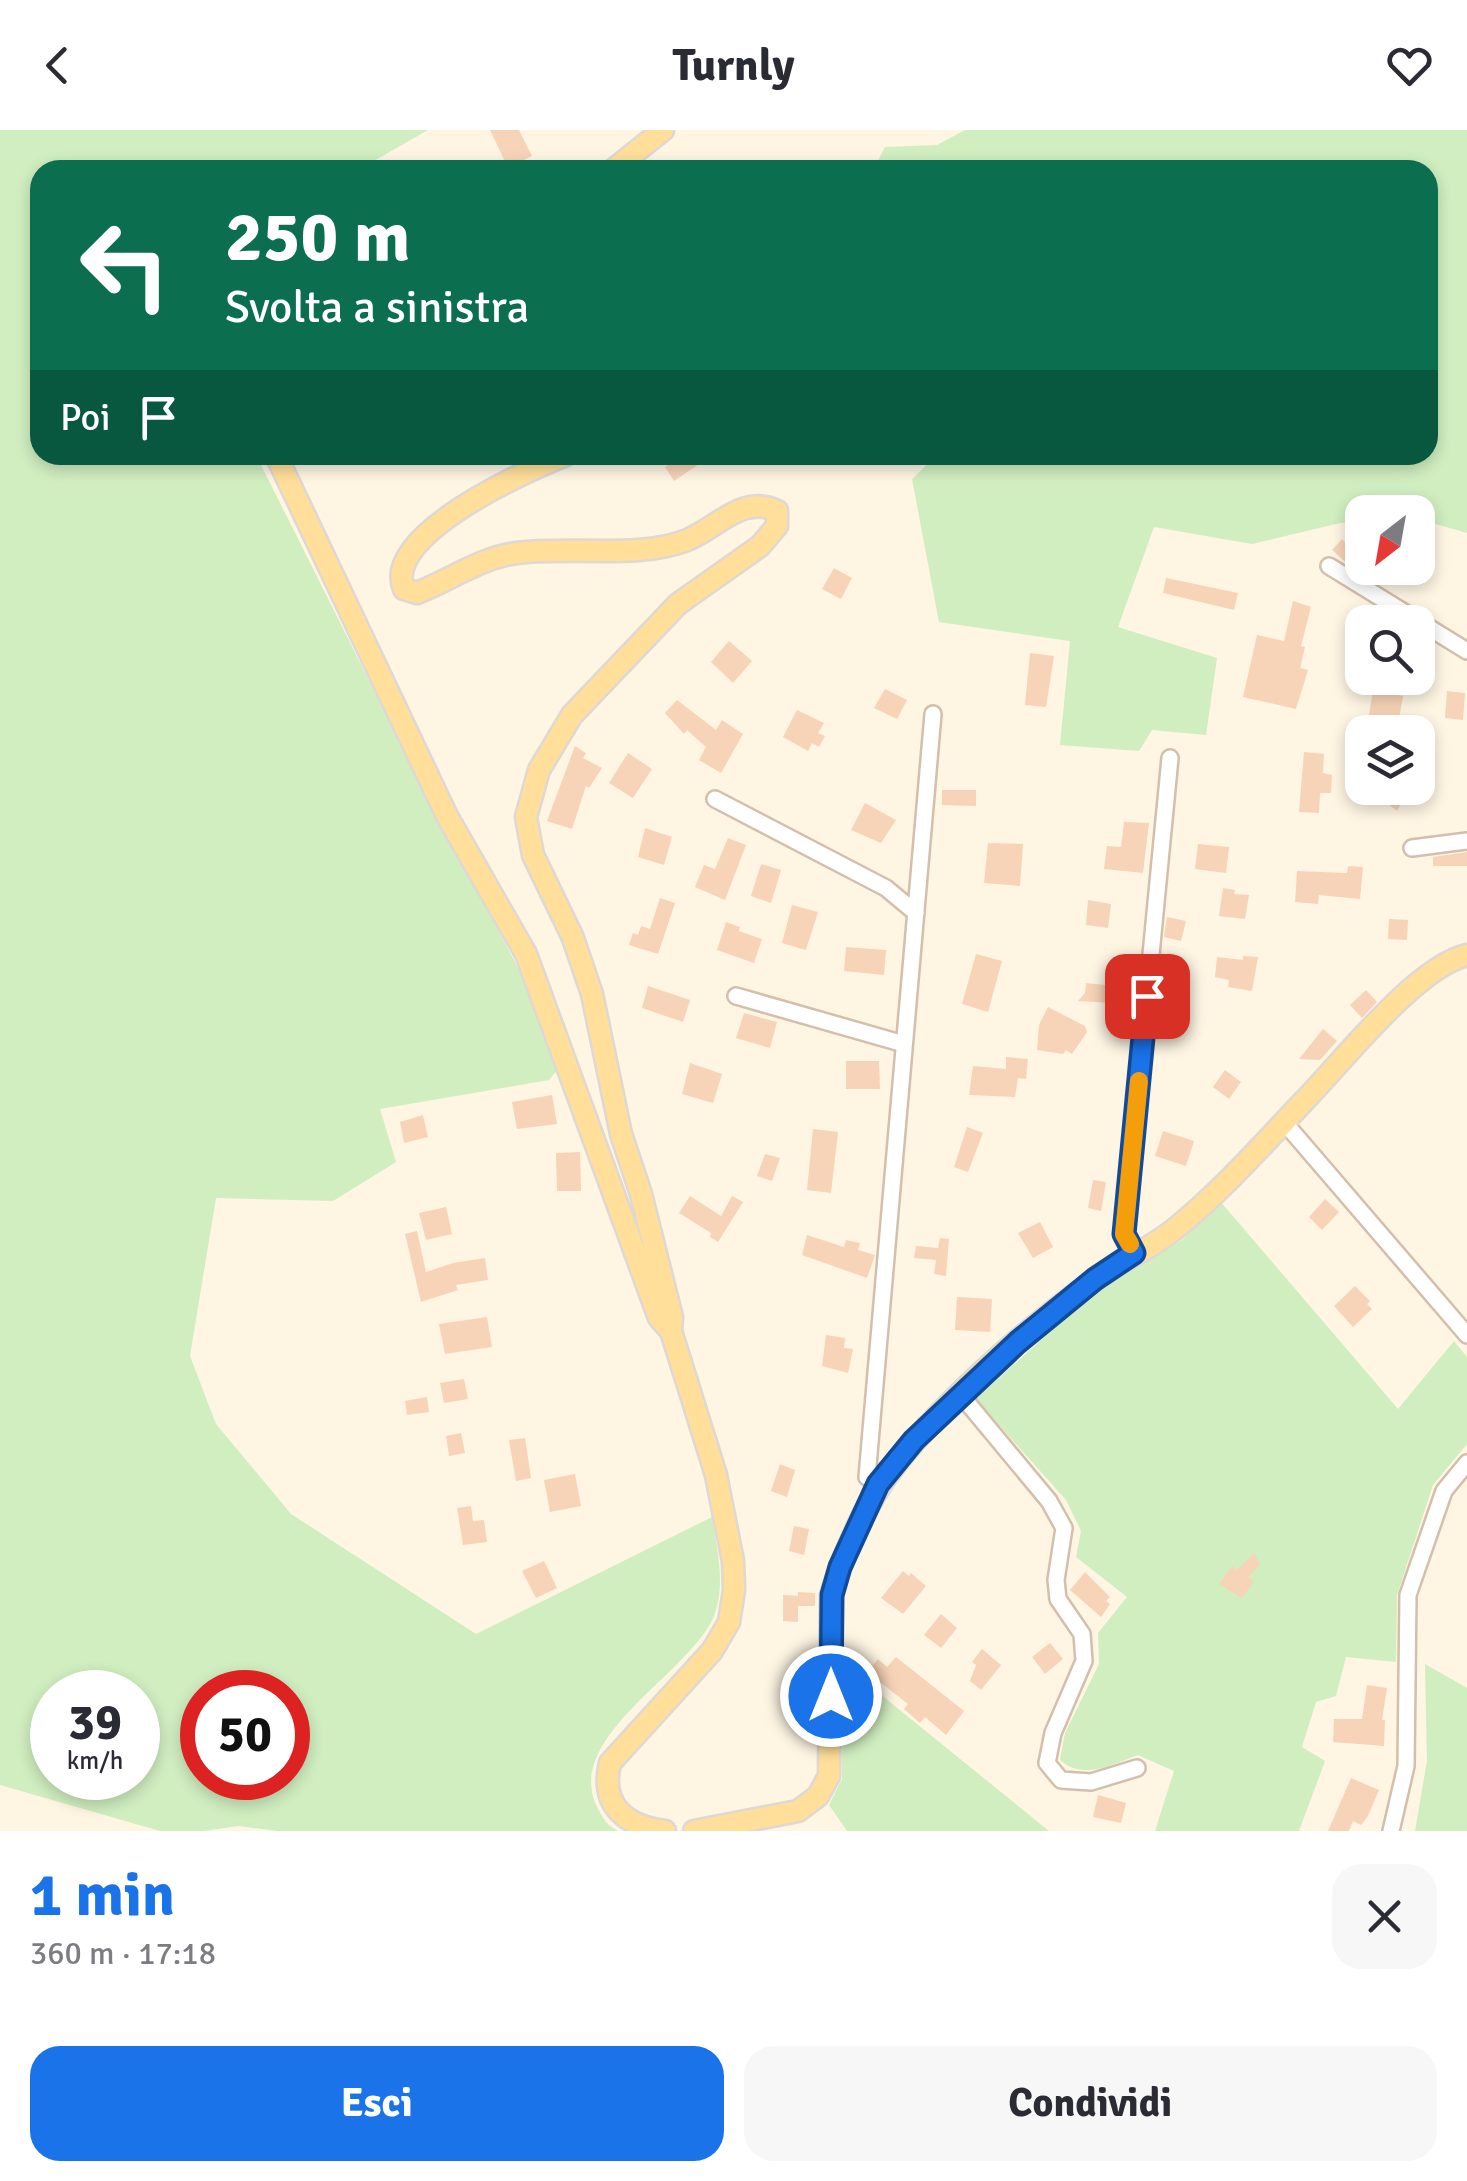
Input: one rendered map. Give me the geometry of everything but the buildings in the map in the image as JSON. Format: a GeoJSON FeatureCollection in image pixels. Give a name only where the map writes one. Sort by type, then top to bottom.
{"type":"FeatureCollection","features":[{"type":"Feature","properties":{"kind":"main road"},"geometry":{"type":"LineString","coordinates":[[626,160],[663,130]]}},
{"type":"Feature","properties":{"kind":"main road"},"geometry":{"type":"LineString","coordinates":[[281,465],[447,816],[526,954],[659,1318],[671,1331]]}},
{"type":"Feature","properties":{"kind":"main road"},"geometry":{"type":"LineString","coordinates":[[544,465],[483,493],[436,525],[405,563],[400,580],[404,589],[417,593],[511,553],[560,548],[632,550],[685,541],[750,506],[768,506],[778,511],[778,526],[760,546],[678,604],[572,715],[539,770],[526,817],[533,855],[574,938],[592,994],[621,1134],[642,1194],[672,1318],[671,1331],[716,1475],[734,1561],[729,1622],[712,1650],[610,1763],[605,1784],[611,1801],[630,1820],[648,1829],[665,1831]]}},
{"type":"Feature","properties":{"kind":"main road"},"geometry":{"type":"LineString","coordinates":[[699,1831],[798,1811],[818,1796],[830,1776],[832,1595],[840,1567],[878,1484],[914,1440],[1038,1324],[1095,1279],[1176,1228],[1423,980],[1434,970],[1467,954]]}},
{"type":"Feature","properties":{"kind":"street"},"geometry":{"type":"LineString","coordinates":[[1329,566],[1467,651]]}},
{"type":"Feature","properties":{"kind":"street"},"geometry":{"type":"LineString","coordinates":[[878,1484],[867,1477],[933,714]]}},
{"type":"Feature","properties":{"kind":"street"},"geometry":{"type":"LineString","coordinates":[[1134,1253],[1124,1234],[1170,758]]}},
{"type":"Feature","properties":{"kind":"street"},"geometry":{"type":"LineString","coordinates":[[715,799],[886,888],[916,912]]}},
{"type":"Feature","properties":{"kind":"street"},"geometry":{"type":"LineString","coordinates":[[1412,848],[1467,841]]}},
{"type":"Feature","properties":{"kind":"street"},"geometry":{"type":"LineString","coordinates":[[736,996],[904,1044]]}},
{"type":"Feature","properties":{"kind":"street"},"geometry":{"type":"LineString","coordinates":[[1284,1122],[1467,1335]]}},
{"type":"Feature","properties":{"kind":"street"},"geometry":{"type":"LineString","coordinates":[[960,1396],[1048,1501],[1064,1528],[1056,1580],[1058,1599],[1082,1634],[1084,1661],[1052,1733],[1047,1763],[1061,1780],[1092,1782],[1137,1768]]}},
{"type":"Feature","properties":{"kind":"street"},"geometry":{"type":"LineString","coordinates":[[1391,1831],[1406,1766],[1408,1594],[1444,1491],[1467,1463]]}},
{"type":"Feature","properties":{"kind":"green space"},"geometry":{"type":"Polygon","coordinates":[[[0,130],[428,130],[376,160],[30,160],[30,465],[261,465],[435,812],[521,973],[558,1069],[549,1080],[380,1109],[396,1162],[333,1201],[216,1198],[190,1356],[216,1424],[291,1514],[476,1634],[712,1517],[719,1566],[718,1604],[701,1638],[612,1732],[597,1757],[591,1783],[598,1809],[618,1831],[278,1831],[238,1826],[160,1831],[52,1800],[160,1800],[160,1670],[30,1670],[30,1794],[0,1785],[0,130]]]}},
{"type":"Feature","properties":{"kind":"green space"},"geometry":{"type":"Polygon","coordinates":[[[965,130],[1467,130],[1467,533],[1435,524],[1435,495],[1345,495],[1345,523],[1252,544],[1154,527],[1118,627],[1217,658],[1206,735],[1152,730],[1139,751],[1060,745],[1070,641],[939,622],[912,479],[927,465],[1438,465],[1438,160],[878,160],[885,147],[937,145],[965,130]]]}},
{"type":"Feature","properties":{"kind":"green space"},"geometry":{"type":"Polygon","coordinates":[[[1220,1201],[1398,1409],[1454,1341],[1467,1357],[1467,1444],[1433,1485],[1397,1595],[1396,1662],[1346,1657],[1336,1696],[1316,1702],[1302,1747],[1325,1761],[1299,1831],[1155,1831],[1174,1771],[1138,1755],[1088,1770],[1060,1760],[1065,1733],[1099,1664],[1098,1633],[1127,1597],[1076,1557],[1081,1531],[1066,1500],[976,1399],[1108,1285],[1182,1240],[1220,1201]]]}},
{"type":"Feature","properties":{"kind":"green space"},"geometry":{"type":"Polygon","coordinates":[[[843,1664],[1049,1831],[847,1831],[829,1805],[842,1779],[843,1664]]]}},
{"type":"Feature","properties":{"kind":"green space"},"geometry":{"type":"Polygon","coordinates":[[[1425,1664],[1467,1688],[1467,1831],[1415,1831],[1427,1761],[1425,1664]]]}},
{"type":"Feature","properties":{"kind":"slow traffic"},"geometry":{"type":"LineString","coordinates":[[1130,1244],[1124,1234],[1139,1081]]}},
{"type":"Feature","properties":{"kind":"route"},"geometry":{"type":"LineString","coordinates":[[831,1696],[832,1595],[840,1567],[878,1484],[914,1440],[1018,1342],[1095,1279],[1134,1253],[1124,1234],[1147,996]]}}]}
